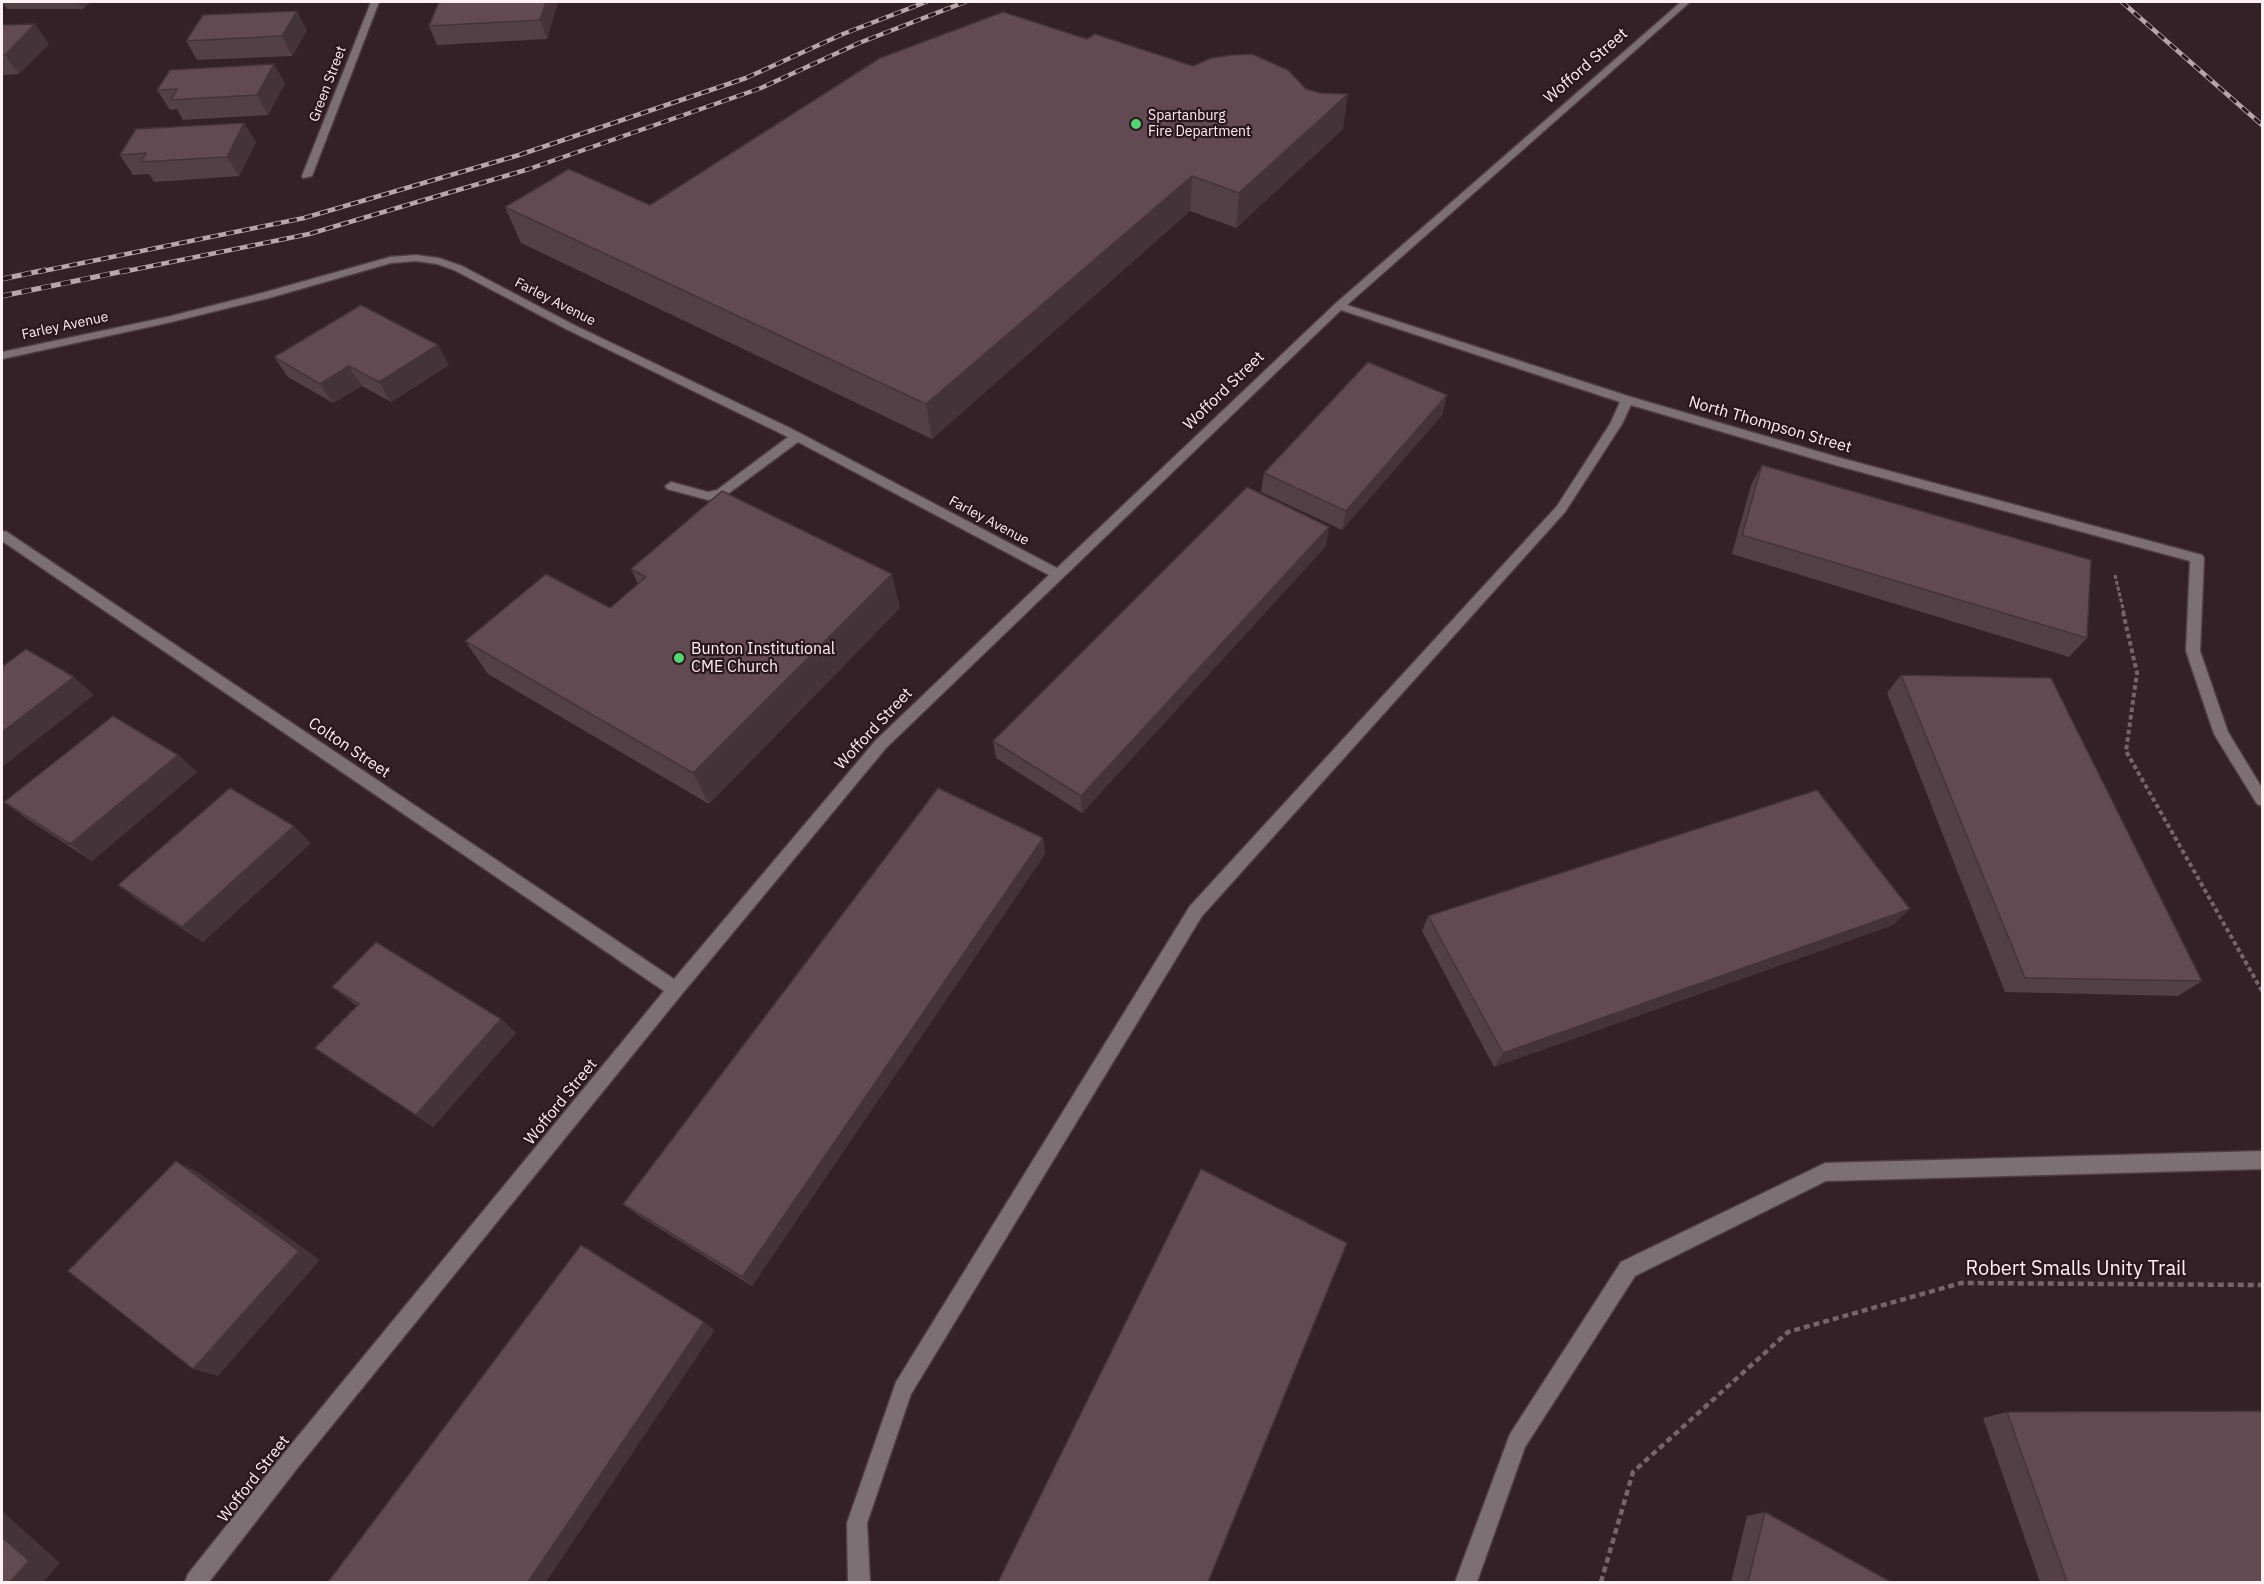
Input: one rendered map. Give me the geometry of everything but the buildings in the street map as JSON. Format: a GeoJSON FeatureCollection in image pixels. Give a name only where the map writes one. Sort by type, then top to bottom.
{"type":"FeatureCollection","features":[{"type":"Feature","properties":{"kind":"street","name":"Green Street"},"geometry":{"type":"LineString","coordinates":[[307,176],[375,2]]}},
{"type":"Feature","properties":{"kind":"street","name":"Wofford Street"},"geometry":{"type":"LineString","coordinates":[[196,1582],[292,1459],[676,989],[881,744],[1339,306],[1686,2]]}},
{"type":"Feature","properties":{"kind":"street","name":"Farley Avenue"},"geometry":{"type":"LineString","coordinates":[[2,355],[167,320],[265,296],[390,260],[416,258],[439,261],[458,268],[570,327],[797,437],[1058,574]]}},
{"type":"Feature","properties":{"kind":"street","name":"North Thompson Street"},"geometry":{"type":"LineString","coordinates":[[1339,306],[1627,400],[1835,461],[2197,558],[2193,651],[2221,734],[2262,800]]}},
{"type":"Feature","properties":{"kind":"street"},"geometry":{"type":"LineString","coordinates":[[860,1582],[857,1523],[903,1389],[1196,910],[1561,509],[1616,424],[1627,400]]}},
{"type":"Feature","properties":{"kind":"street"},"geometry":{"type":"LineString","coordinates":[[672,486],[708,496],[721,493],[797,437]]}},
{"type":"Feature","properties":{"kind":"street","name":"Colton Street"},"geometry":{"type":"LineString","coordinates":[[2,536],[676,989]]}},
{"type":"Feature","properties":{"kind":"street"},"geometry":{"type":"LineString","coordinates":[[1466,1582],[1517,1441],[1628,1269],[1825,1172],[2262,1160]]}},
{"type":"Feature","properties":{"kind":"path"},"geometry":{"type":"LineString","coordinates":[[2110,535],[2112,566],[2137,673],[2126,751],[2262,991]]}},
{"type":"Feature","properties":{"kind":"path","name":"Robert Smalls Unity Trail"},"geometry":{"type":"LineString","coordinates":[[1601,1582],[1633,1472],[1788,1332],[1961,1283],[2262,1285]]}},
{"type":"Feature","properties":{"kind":"railway"},"geometry":{"type":"LineString","coordinates":[[38,272],[304,218],[519,155],[746,78],[843,34],[926,2]]}},
{"type":"Feature","properties":{"kind":"railway"},"geometry":{"type":"LineString","coordinates":[[122,272],[309,234],[529,169],[761,88],[859,43],[965,2]]}},
{"type":"Feature","properties":{"kind":"railway"},"geometry":{"type":"LineString","coordinates":[[2122,2],[2262,125]]}},
{"type":"Feature","properties":{"kind":"railway"},"geometry":{"type":"LineString","coordinates":[[2,279],[45,270]]}},
{"type":"Feature","properties":{"kind":"railway"},"geometry":{"type":"LineString","coordinates":[[2,296],[129,270]]}},
{"type":"Feature","properties":{"kind":"place","name":"Spartanburg Fire Department"},"geometry":{"type":"Point","coordinates":[1136,124]}},
{"type":"Feature","properties":{"kind":"place","name":"Bunton Institutional CME Church"},"geometry":{"type":"Point","coordinates":[679,658]}}]}
